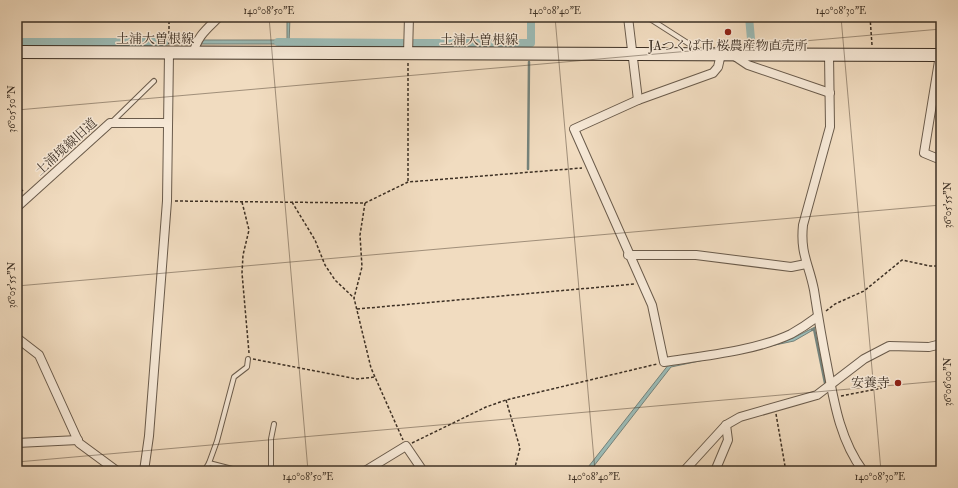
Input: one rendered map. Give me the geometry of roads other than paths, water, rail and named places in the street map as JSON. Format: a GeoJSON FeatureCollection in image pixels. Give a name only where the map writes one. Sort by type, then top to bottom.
{"type":"FeatureCollection","features":[{"type":"Feature","properties":{"kind":"main road","name":"土浦大曽根線"},"geometry":{"type":"LineString","coordinates":[[17,52],[169,54],[940,55]]}},
{"type":"Feature","properties":{"kind":"street"},"geometry":{"type":"LineString","coordinates":[[194,53],[195,45],[199,38],[219,17]]}},
{"type":"Feature","properties":{"kind":"street"},"geometry":{"type":"LineString","coordinates":[[408,54],[409,17]]}},
{"type":"Feature","properties":{"kind":"street"},"geometry":{"type":"LineString","coordinates":[[628,17],[638,100]]}},
{"type":"Feature","properties":{"kind":"street"},"geometry":{"type":"LineString","coordinates":[[144,471],[149,436],[168,201],[167,124],[169,54]]}},
{"type":"Feature","properties":{"kind":"street"},"geometry":{"type":"LineString","coordinates":[[720,54],[718,67],[713,73],[638,100],[574,129],[628,255],[643,283],[652,305],[664,362],[764,343],[792,333],[818,317]]}},
{"type":"Feature","properties":{"kind":"street"},"geometry":{"type":"LineString","coordinates":[[829,54],[830,127],[803,225],[802,240],[806,264],[813,288],[832,398],[851,455],[863,471]]}},
{"type":"Feature","properties":{"kind":"street"},"geometry":{"type":"LineString","coordinates":[[733,55],[748,65],[830,93]]}},
{"type":"Feature","properties":{"kind":"street"},"geometry":{"type":"LineString","coordinates":[[940,55],[924,153],[941,160]]}},
{"type":"Feature","properties":{"kind":"street"},"geometry":{"type":"LineString","coordinates":[[113,123],[167,124]]}},
{"type":"Feature","properties":{"kind":"street","name":"土浦境線旧道"},"geometry":{"type":"LineString","coordinates":[[17,207],[113,123]]}},
{"type":"Feature","properties":{"kind":"street"},"geometry":{"type":"LineString","coordinates":[[628,255],[696,255],[790,267],[806,264]]}},
{"type":"Feature","properties":{"kind":"street"},"geometry":{"type":"LineString","coordinates":[[17,338],[39,355],[78,440],[78,443],[117,471]]}},
{"type":"Feature","properties":{"kind":"street"},"geometry":{"type":"LineString","coordinates":[[684,471],[726,425],[740,417],[817,395],[831,386],[864,359],[889,346],[930,347],[941,344]]}},
{"type":"Feature","properties":{"kind":"street"},"geometry":{"type":"LineString","coordinates":[[715,471],[728,440],[726,425]]}},
{"type":"Feature","properties":{"kind":"street"},"geometry":{"type":"LineString","coordinates":[[17,443],[78,440]]}},
{"type":"Feature","properties":{"kind":"street"},"geometry":{"type":"LineString","coordinates":[[365,471],[406,446],[423,471]]}},
{"type":"Feature","properties":{"kind":"lane"},"geometry":{"type":"LineString","coordinates":[[647,17],[697,49]]}},
{"type":"Feature","properties":{"kind":"lane"},"geometry":{"type":"LineString","coordinates":[[113,123],[154,81]]}},
{"type":"Feature","properties":{"kind":"lane"},"geometry":{"type":"LineString","coordinates":[[204,471],[209,463],[228,406],[234,377],[247,367],[248,359]]}},
{"type":"Feature","properties":{"kind":"lane"},"geometry":{"type":"LineString","coordinates":[[271,471],[271,439],[274,424]]}},
{"type":"Feature","properties":{"kind":"lane"},"geometry":{"type":"LineString","coordinates":[[209,463],[240,471]]}},
{"type":"Feature","properties":{"kind":"water"},"geometry":{"type":"Polygon","coordinates":[[[287,17],[290,17],[289,44],[164,44],[164,40],[287,40],[287,17]]]}},
{"type":"Feature","properties":{"kind":"water"},"geometry":{"type":"Polygon","coordinates":[[[815,327],[813,330],[794,341],[671,367],[590,471],[585,471],[669,364],[793,338],[815,327]]]}},
{"type":"Feature","properties":{"kind":"waterway"},"geometry":{"type":"LineString","coordinates":[[411,43],[531,43],[531,17]]}},
{"type":"Feature","properties":{"kind":"waterway"},"geometry":{"type":"LineString","coordinates":[[749,17],[752,50]]}},
{"type":"Feature","properties":{"kind":"waterway"},"geometry":{"type":"LineString","coordinates":[[17,42],[164,42]]}},
{"type":"Feature","properties":{"kind":"waterway"},"geometry":{"type":"LineString","coordinates":[[278,42],[404,43]]}},
{"type":"Feature","properties":{"kind":"waterway"},"geometry":{"type":"LineString","coordinates":[[528,169],[529,62]]}},
{"type":"Feature","properties":{"kind":"waterway"},"geometry":{"type":"LineString","coordinates":[[812,330],[814,329],[825,383]]}},
{"type":"Feature","properties":{"kind":"place","name":"JAつくば市 桜農産物直売所"},"geometry":{"type":"Point","coordinates":[728,32]}},
{"type":"Feature","properties":{"kind":"place","name":"安養寺"},"geometry":{"type":"Point","coordinates":[898,383]}}]}
